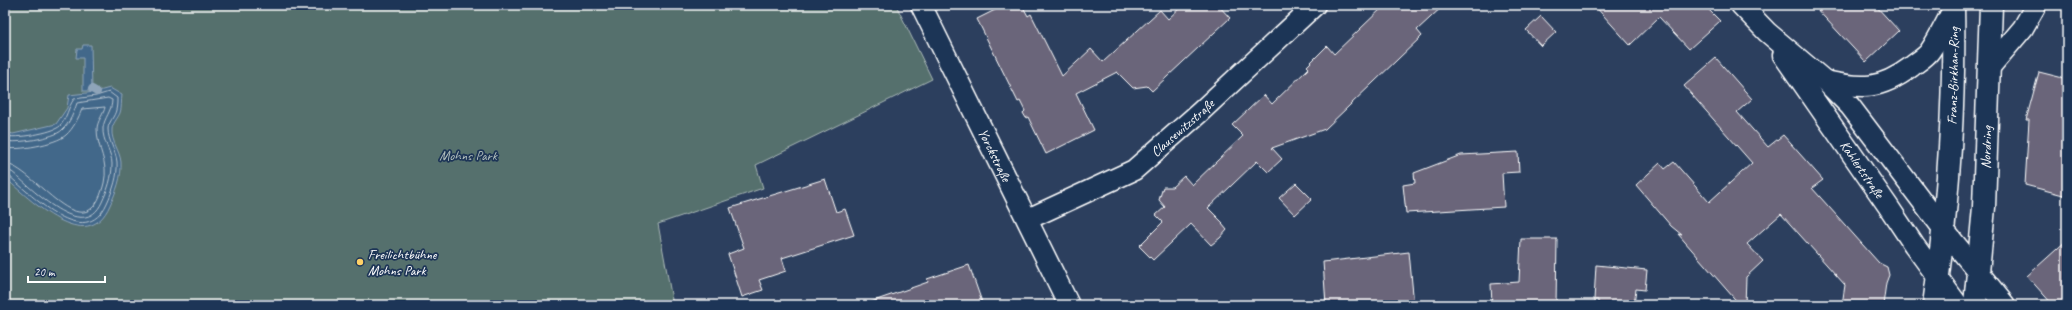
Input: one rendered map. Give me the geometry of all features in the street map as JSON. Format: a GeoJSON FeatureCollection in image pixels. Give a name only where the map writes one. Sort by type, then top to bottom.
{"type":"FeatureCollection","features":[{"type":"Feature","properties":{"kind":"main road"},"geometry":{"type":"LineString","coordinates":[[1990,67],[1991,5]]}},
{"type":"Feature","properties":{"kind":"main road","name":"Franz-Birkhan-Ring"},"geometry":{"type":"LineString","coordinates":[[1944,230],[1950,146],[1954,6]]}},
{"type":"Feature","properties":{"kind":"main road","name":"Nordring"},"geometry":{"type":"LineString","coordinates":[[1975,305],[1979,274],[1990,67]]}},
{"type":"Feature","properties":{"kind":"main road"},"geometry":{"type":"LineString","coordinates":[[1934,305],[1944,230]]}},
{"type":"Feature","properties":{"kind":"street","name":"Yorckstraße"},"geometry":{"type":"LineString","coordinates":[[921,5],[1028,219],[1069,305]]}},
{"type":"Feature","properties":{"kind":"street","name":"Clausewitzstraße"},"geometry":{"type":"LineString","coordinates":[[1028,219],[1134,170],[1199,113],[1315,5]]}},
{"type":"Feature","properties":{"kind":"street","name":"Kahlertstraße"},"geometry":{"type":"LineString","coordinates":[[1741,5],[1767,32],[1825,81],[1850,106],[1944,230],[2005,305]]}},
{"type":"Feature","properties":{"kind":"street"},"geometry":{"type":"LineString","coordinates":[[1990,67],[2023,28],[2036,5]]}},
{"type":"Feature","properties":{"kind":"street","name":"Kahlertstraße"},"geometry":{"type":"LineString","coordinates":[[1825,81],[1864,88],[1879,85],[1895,79],[1929,53],[1954,6]]}},
{"type":"Feature","properties":{"kind":"street","name":"Kahlertstraße"},"geometry":{"type":"LineString","coordinates":[[1767,32],[1914,245],[1958,305]]}},
{"type":"Feature","properties":{"kind":"green space","name":"Mohns Park"},"geometry":{"type":"Polygon","coordinates":[[[5,5],[896,5],[932,79],[756,165],[763,188],[658,224],[673,305],[5,305],[5,5]]]}},
{"type":"Feature","properties":{"kind":"water"},"geometry":{"type":"Polygon","coordinates":[[[83,45],[91,45],[92,91],[83,91],[83,58],[76,58],[77,49],[82,49],[83,45]]]}},
{"type":"Feature","properties":{"kind":"water"},"geometry":{"type":"Polygon","coordinates":[[[110,88],[122,95],[121,111],[112,130],[113,138],[121,162],[121,173],[110,205],[100,220],[87,226],[73,225],[58,219],[43,210],[5,178],[5,132],[13,134],[56,124],[67,108],[69,95],[95,92],[110,88]]]}},
{"type":"Feature","properties":{"kind":"building"},"geometry":{"type":"Polygon","coordinates":[[[1005,5],[1022,5],[1028,16],[1031,14],[1062,76],[1091,49],[1103,62],[1160,10],[1168,19],[1183,5],[1218,5],[1230,18],[1152,91],[1147,86],[1133,88],[1117,72],[1076,93],[1094,130],[1046,154],[1028,117],[1026,118],[1023,113],[1025,111],[1020,101],[1018,102],[977,19],[1005,5]]]}},
{"type":"Feature","properties":{"kind":"building"},"geometry":{"type":"Polygon","coordinates":[[[1385,5],[1444,5],[1417,30],[1422,36],[1325,129],[1272,148],[1282,159],[1268,172],[1257,161],[1208,208],[1223,223],[1222,224],[1227,230],[1220,238],[1211,245],[1191,224],[1153,260],[1139,246],[1163,222],[1156,215],[1165,207],[1159,200],[1163,187],[1172,187],[1184,176],[1192,185],[1243,136],[1232,125],[1264,95],[1272,104],[1309,68],[1307,66],[1327,46],[1334,54],[1385,5]]]}},
{"type":"Feature","properties":{"kind":"building"},"geometry":{"type":"Polygon","coordinates":[[[1594,5],[1704,5],[1720,21],[1689,49],[1659,17],[1630,45],[1594,5]]]}},
{"type":"Feature","properties":{"kind":"building"},"geometry":{"type":"Polygon","coordinates":[[[1813,5],[1875,5],[1899,31],[1866,62],[1813,5]]]}},
{"type":"Feature","properties":{"kind":"building"},"geometry":{"type":"Polygon","coordinates":[[[1541,16],[1556,32],[1541,46],[1526,30],[1541,16]]]}},
{"type":"Feature","properties":{"kind":"building"},"geometry":{"type":"Polygon","coordinates":[[[1716,58],[1752,99],[1737,112],[1768,147],[1783,135],[1823,180],[1812,188],[1879,263],[1887,267],[1889,275],[1886,283],[1883,305],[1842,305],[1845,285],[1781,214],[1747,244],[1763,261],[1746,277],[1745,305],[1740,305],[1678,234],[1682,235],[1671,226],[1636,185],[1660,163],[1665,169],[1674,162],[1709,202],[1752,163],[1684,86],[1716,58]]]}},
{"type":"Feature","properties":{"kind":"building"},"geometry":{"type":"Polygon","coordinates":[[[2039,72],[2067,79],[2067,196],[2025,185],[2029,120],[2026,120],[2039,72]]]}},
{"type":"Feature","properties":{"kind":"building"},"geometry":{"type":"Polygon","coordinates":[[[1518,152],[1519,172],[1502,173],[1504,207],[1406,213],[1403,185],[1415,183],[1414,173],[1461,155],[1518,152]]]}},
{"type":"Feature","properties":{"kind":"building"},"geometry":{"type":"Polygon","coordinates":[[[825,179],[836,212],[845,209],[854,235],[782,258],[786,271],[759,280],[763,290],[742,297],[728,254],[744,248],[730,208],[825,179]]]}},
{"type":"Feature","properties":{"kind":"building"},"geometry":{"type":"Polygon","coordinates":[[[1296,183],[1312,199],[1295,215],[1279,198],[1296,183]]]}},
{"type":"Feature","properties":{"kind":"building"},"geometry":{"type":"Polygon","coordinates":[[[1521,239],[1557,239],[1556,305],[1492,305],[1491,284],[1519,282],[1521,239]]]}},
{"type":"Feature","properties":{"kind":"building"},"geometry":{"type":"Polygon","coordinates":[[[2067,240],[2067,299],[2061,305],[2053,305],[2027,276],[2067,240]]]}},
{"type":"Feature","properties":{"kind":"building"},"geometry":{"type":"Polygon","coordinates":[[[1409,252],[1414,305],[1326,305],[1323,262],[1409,252]]]}},
{"type":"Feature","properties":{"kind":"building"},"geometry":{"type":"Polygon","coordinates":[[[969,265],[983,305],[872,305],[871,302],[928,282],[927,279],[969,265]]]}},
{"type":"Feature","properties":{"kind":"building"},"geometry":{"type":"Polygon","coordinates":[[[1596,265],[1647,270],[1645,290],[1636,289],[1634,305],[1598,305],[1598,300],[1594,300],[1596,265]]]}},
{"type":"Feature","properties":{"kind":"waterway"},"geometry":{"type":"LineString","coordinates":[[92,89],[97,92]]}},
{"type":"Feature","properties":{"kind":"place","name":"Freilichtbühne Mohns Park"},"geometry":{"type":"Point","coordinates":[360,262]}}]}
